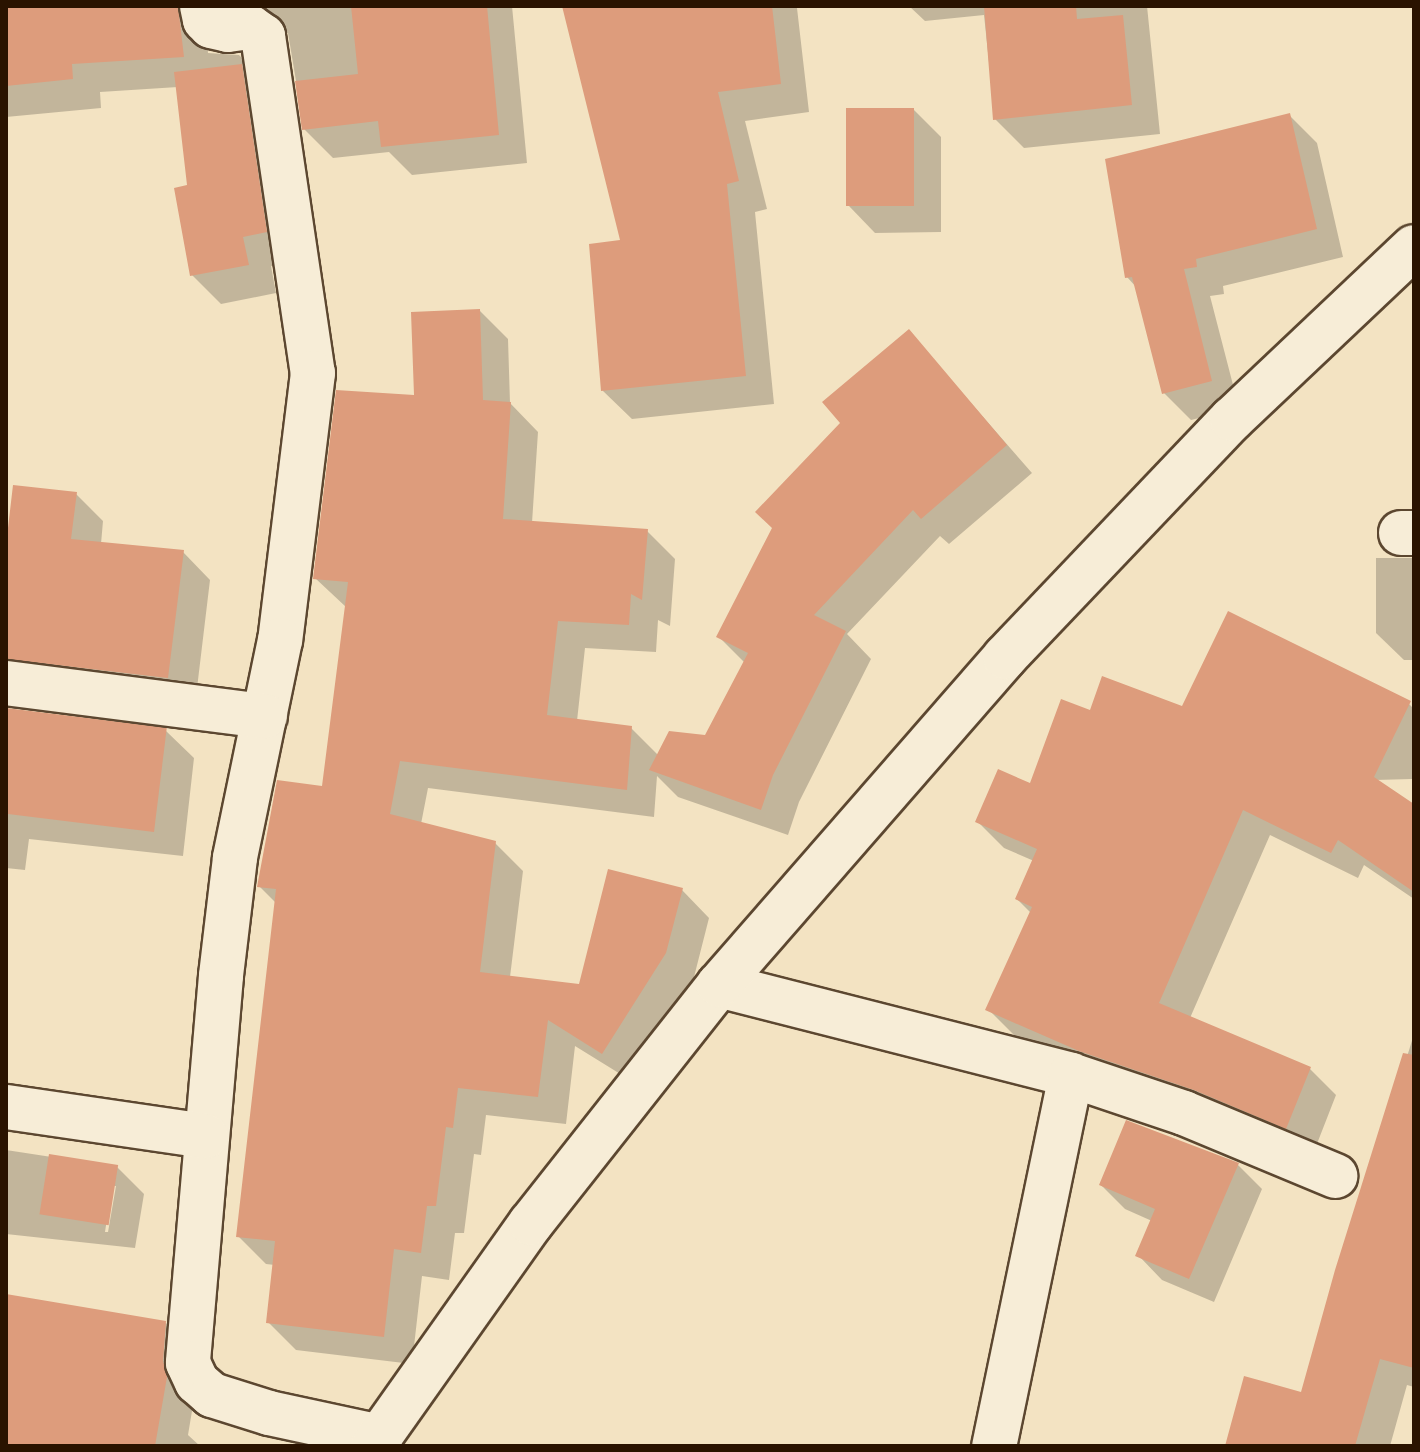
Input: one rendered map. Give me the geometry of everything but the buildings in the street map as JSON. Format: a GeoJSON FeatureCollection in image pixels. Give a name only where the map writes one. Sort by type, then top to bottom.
{"type":"FeatureCollection","features":[{"type":"Feature","properties":{"kind":"street"},"geometry":{"type":"LineString","coordinates":[[202,6],[205,20],[211,26],[228,30],[250,27],[263,36],[313,373],[280,640],[235,858],[206,1136],[188,1363],[197,1382],[212,1395],[376,1442],[531,1223],[719,985],[1005,657],[1232,419],[1414,247]]}},
{"type":"Feature","properties":{"kind":"street"},"geometry":{"type":"LineString","coordinates":[[6,683],[265,716]]}},
{"type":"Feature","properties":{"kind":"street"},"geometry":{"type":"LineString","coordinates":[[719,985],[1071,1075],[1184,1113],[1335,1176]]}},
{"type":"Feature","properties":{"kind":"street"},"geometry":{"type":"LineString","coordinates":[[994,1446],[1071,1075]]}},
{"type":"Feature","properties":{"kind":"street"},"geometry":{"type":"LineString","coordinates":[[6,1107],[206,1136]]}}]}
